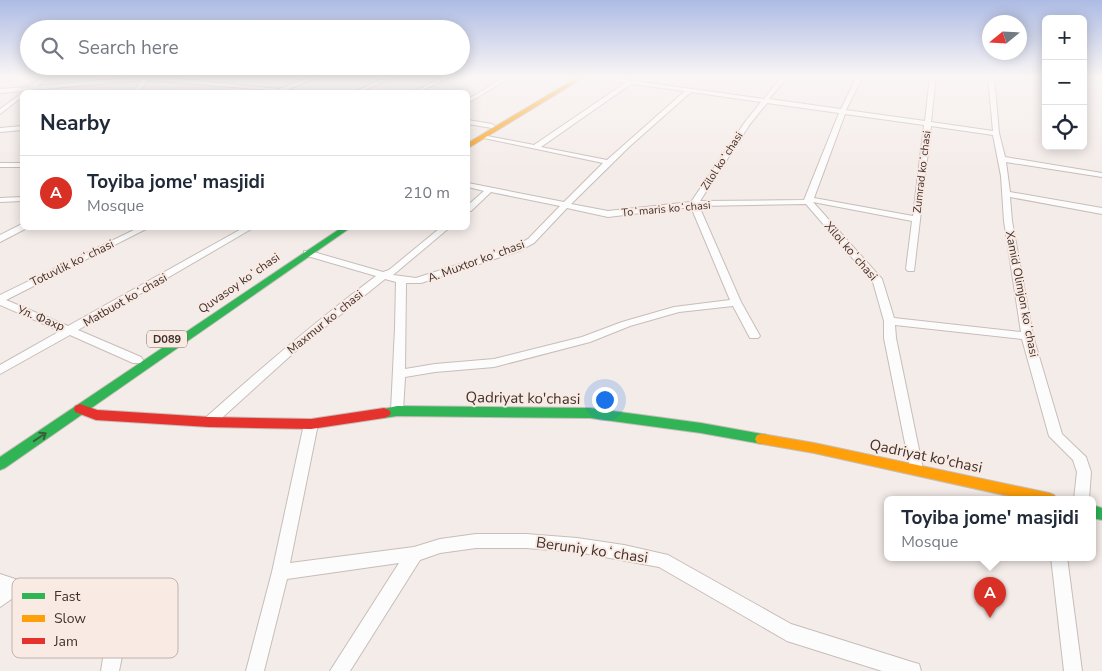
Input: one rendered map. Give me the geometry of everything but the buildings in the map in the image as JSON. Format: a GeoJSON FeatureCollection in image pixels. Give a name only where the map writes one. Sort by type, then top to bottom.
{"type":"FeatureCollection","features":[{"type":"Feature","properties":{"kind":"main road"},"geometry":{"type":"LineString","coordinates":[[476,139],[492,126],[522,107]]}},
{"type":"Feature","properties":{"kind":"main road"},"geometry":{"type":"LineString","coordinates":[[476,139],[530,107]]}},
{"type":"Feature","properties":{"kind":"main road","name":"Quvasoy koʻchasi"},"geometry":{"type":"LineString","coordinates":[[0,451],[331,230]]}},
{"type":"Feature","properties":{"kind":"main road","name":"Quvasoy koʻchasi"},"geometry":{"type":"LineString","coordinates":[[0,464],[343,230]]}},
{"type":"Feature","properties":{"kind":"main road","name":"Qadriyat ko'chasi"},"geometry":{"type":"LineString","coordinates":[[80,410],[96,415],[209,422],[311,424],[397,411],[590,413],[700,428],[814,448],[1036,496]]}},
{"type":"Feature","properties":{"kind":"street"},"geometry":{"type":"LineString","coordinates":[[535,148],[594,107]]}},
{"type":"Feature","properties":{"kind":"street","name":"A. Muxtor koʻchasi"},"geometry":{"type":"LineString","coordinates":[[401,280],[417,282],[461,265],[516,249],[531,241],[607,162],[645,126],[668,107]]}},
{"type":"Feature","properties":{"kind":"street","name":"Zilol koʻchasi"},"geometry":{"type":"LineString","coordinates":[[754,336],[736,302],[694,204],[748,123],[761,107]]}},
{"type":"Feature","properties":{"kind":"street"},"geometry":{"type":"LineString","coordinates":[[814,107],[996,133]]}},
{"type":"Feature","properties":{"kind":"street"},"geometry":{"type":"LineString","coordinates":[[808,201],[844,107]]}},
{"type":"Feature","properties":{"kind":"street","name":"Zumrad koʻchasi"},"geometry":{"type":"LineString","coordinates":[[911,269],[930,107]]}},
{"type":"Feature","properties":{"kind":"street","name":"Xamid Olimjon koʻchasi"},"geometry":{"type":"LineString","coordinates":[[994,107],[1008,221],[1027,336],[1056,436],[1079,457],[1084,472],[1082,496]]}},
{"type":"Feature","properties":{"kind":"street"},"geometry":{"type":"LineString","coordinates":[[470,122],[492,126]]}},
{"type":"Feature","properties":{"kind":"street"},"geometry":{"type":"LineString","coordinates":[[0,130],[20,128]]}},
{"type":"Feature","properties":{"kind":"street"},"geometry":{"type":"LineString","coordinates":[[476,139],[607,162]]}},
{"type":"Feature","properties":{"kind":"street"},"geometry":{"type":"LineString","coordinates":[[1001,159],[1102,175]]}},
{"type":"Feature","properties":{"kind":"street"},"geometry":{"type":"LineString","coordinates":[[0,165],[20,165]]}},
{"type":"Feature","properties":{"kind":"street","name":"Toʻmaris koʻchasi"},"geometry":{"type":"LineString","coordinates":[[470,185],[608,214],[694,204],[808,201],[916,219]]}},
{"type":"Feature","properties":{"kind":"street"},"geometry":{"type":"LineString","coordinates":[[470,207],[490,189]]}},
{"type":"Feature","properties":{"kind":"street"},"geometry":{"type":"LineString","coordinates":[[1006,194],[1102,211]]}},
{"type":"Feature","properties":{"kind":"street"},"geometry":{"type":"LineString","coordinates":[[0,200],[20,199]]}},
{"type":"Feature","properties":{"kind":"street","name":"Xilol koʻchasi"},"geometry":{"type":"LineString","coordinates":[[808,201],[878,281],[889,321],[890,338],[916,469]]}},
{"type":"Feature","properties":{"kind":"street"},"geometry":{"type":"LineString","coordinates":[[0,239],[20,228]]}},
{"type":"Feature","properties":{"kind":"street","name":"Totuvlik koʻchasi"},"geometry":{"type":"LineString","coordinates":[[0,300],[140,230]]}},
{"type":"Feature","properties":{"kind":"street","name":"Matbuot koʻchasi"},"geometry":{"type":"LineString","coordinates":[[0,370],[72,330],[240,230]]}},
{"type":"Feature","properties":{"kind":"street","name":"Maxmur koʻchasi"},"geometry":{"type":"LineString","coordinates":[[209,422],[277,361],[347,303],[385,274],[392,272],[443,230]]}},
{"type":"Feature","properties":{"kind":"street"},"geometry":{"type":"LineString","coordinates":[[310,252],[401,280],[397,411]]}},
{"type":"Feature","properties":{"kind":"street","name":"Ул. Фахр"},"geometry":{"type":"LineString","coordinates":[[0,300],[137,360]]}},
{"type":"Feature","properties":{"kind":"street"},"geometry":{"type":"LineString","coordinates":[[399,374],[436,368],[494,363],[586,340],[626,324],[678,309],[736,302]]}},
{"type":"Feature","properties":{"kind":"street"},"geometry":{"type":"LineString","coordinates":[[889,321],[1027,336]]}},
{"type":"Feature","properties":{"kind":"street"},"geometry":{"type":"LineString","coordinates":[[255,671],[280,572],[311,424]]}},
{"type":"Feature","properties":{"kind":"street","name":"Beruniy koʻchasi"},"geometry":{"type":"LineString","coordinates":[[280,572],[414,554],[440,546],[468,542],[526,541],[577,545],[662,560],[787,632],[912,671]]}},
{"type":"Feature","properties":{"kind":"street"},"geometry":{"type":"LineString","coordinates":[[339,671],[414,554]]}},
{"type":"Feature","properties":{"kind":"street"},"geometry":{"type":"LineString","coordinates":[[1059,561],[1073,671]]}},
{"type":"Feature","properties":{"kind":"street"},"geometry":{"type":"LineString","coordinates":[[0,599],[7,585]]}},
{"type":"Feature","properties":{"kind":"street"},"geometry":{"type":"LineString","coordinates":[[110,671],[113,658]]}},
{"type":"Feature","properties":{"kind":"traffic: fast"},"geometry":{"type":"LineString","coordinates":[[0,464],[343,230]]}},
{"type":"Feature","properties":{"kind":"traffic: fast"},"geometry":{"type":"LineString","coordinates":[[384,413],[397,411],[590,413],[701,428],[762,439]]}},
{"type":"Feature","properties":{"kind":"traffic: fast"},"geometry":{"type":"LineString","coordinates":[[1096,512],[1102,514]]}},
{"type":"Feature","properties":{"kind":"traffic: slow"},"geometry":{"type":"LineString","coordinates":[[470,145],[532,107]]}},
{"type":"Feature","properties":{"kind":"traffic: slow"},"geometry":{"type":"LineString","coordinates":[[762,439],[814,448],[1035,496]]}},
{"type":"Feature","properties":{"kind":"traffic: jam"},"geometry":{"type":"LineString","coordinates":[[80,409],[96,415],[209,422],[311,424],[384,413]]}},
{"type":"Feature","properties":{"kind":"place","name":"Toyiba jome' masjidi"},"geometry":{"type":"Point","coordinates":[990,618]}}]}
